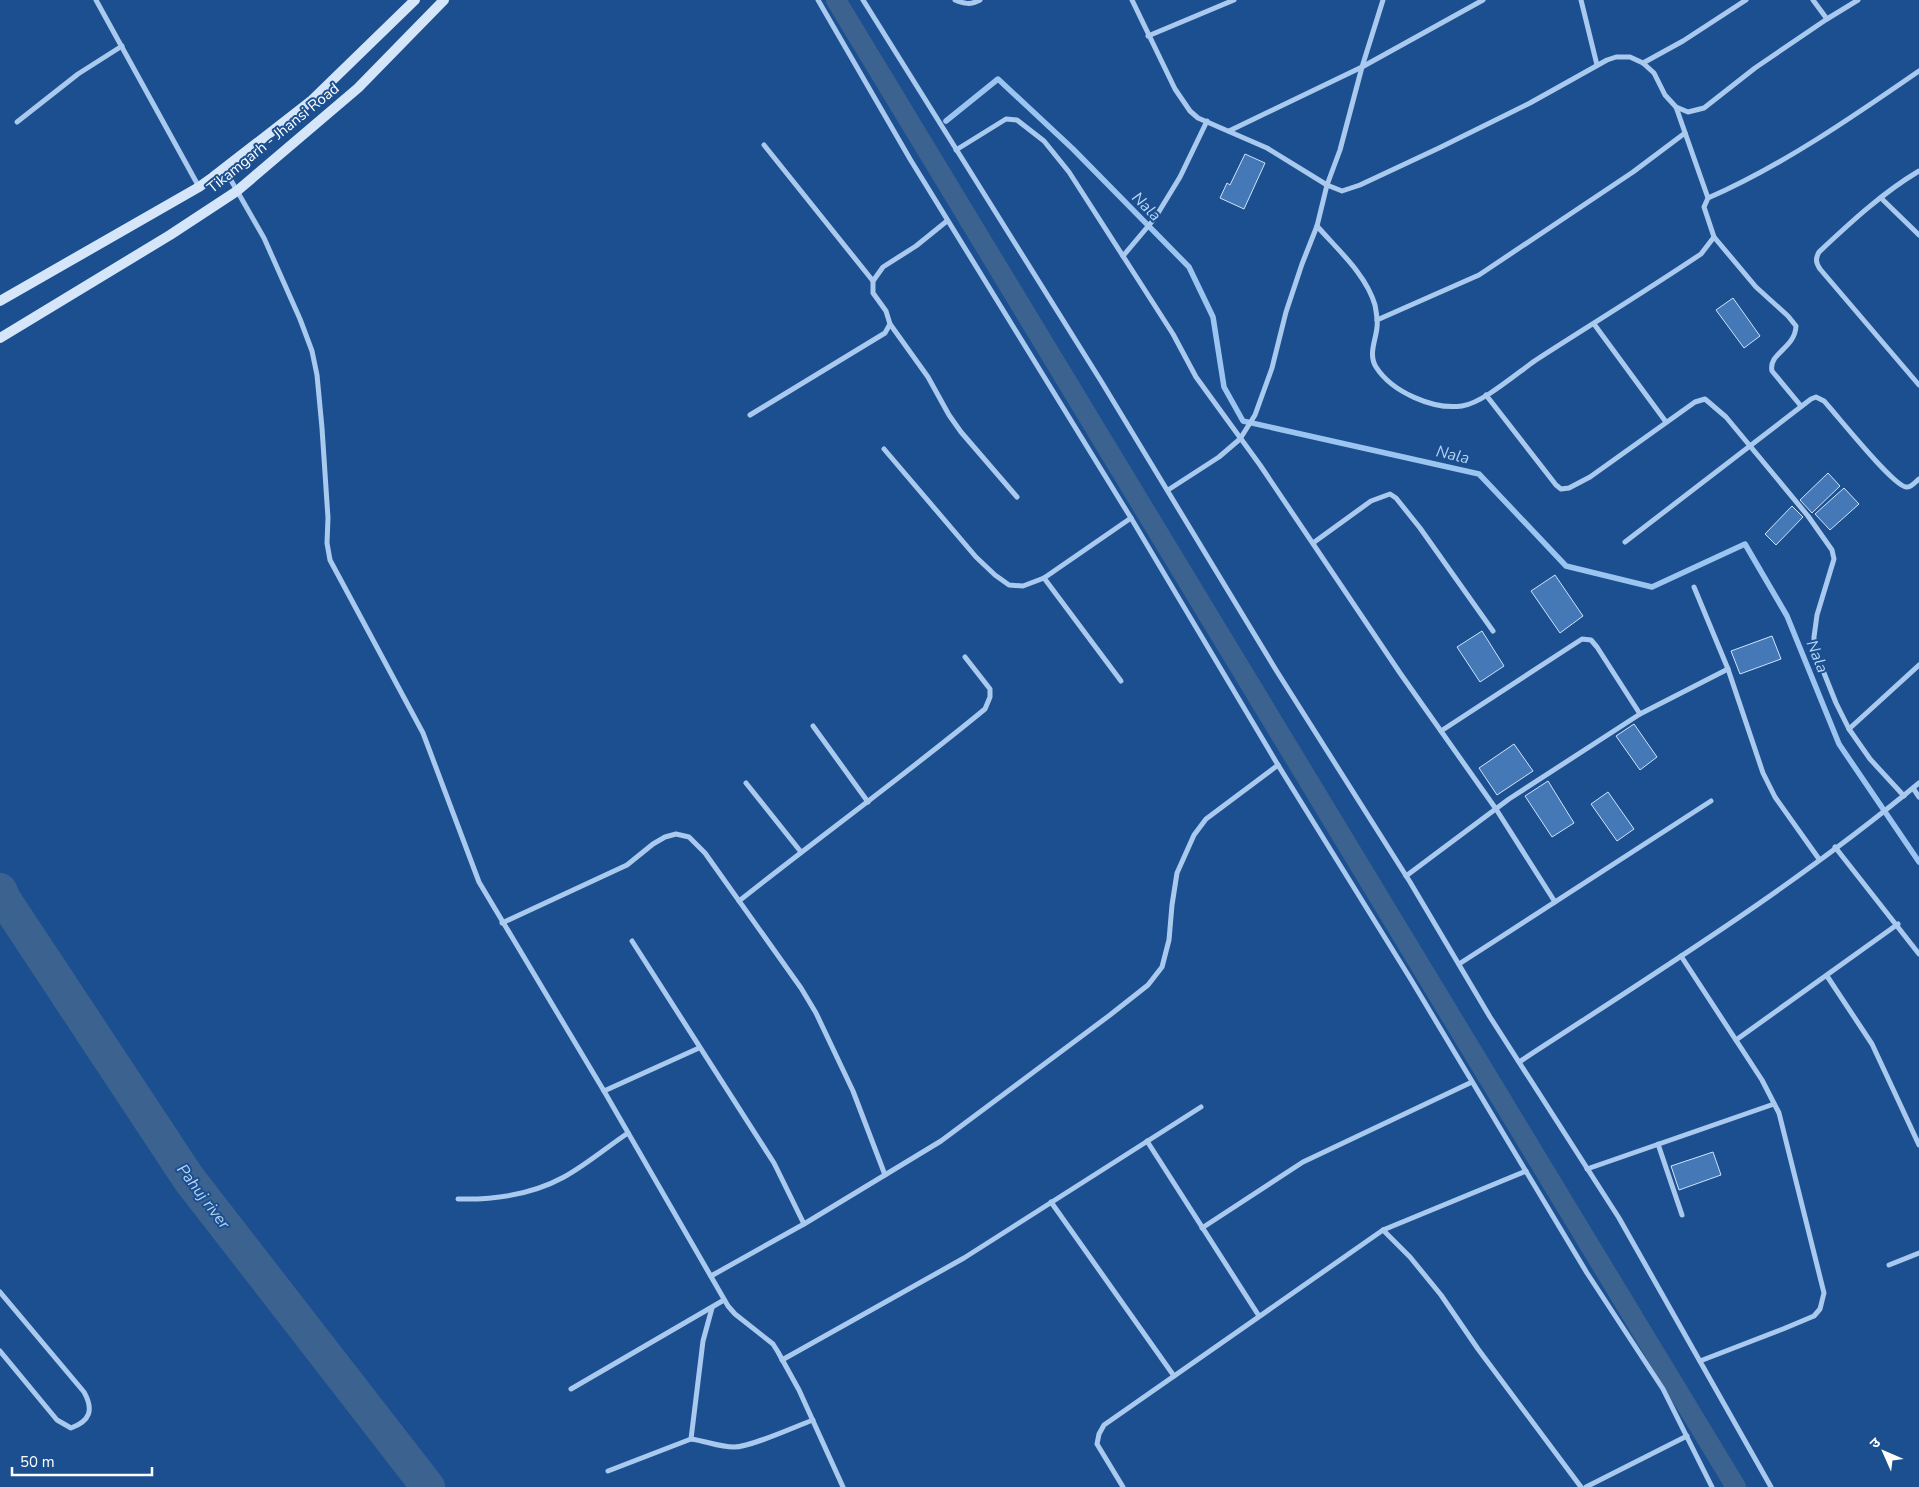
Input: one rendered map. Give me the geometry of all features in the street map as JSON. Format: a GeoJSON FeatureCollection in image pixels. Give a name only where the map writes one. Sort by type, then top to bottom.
{"type":"FeatureCollection","features":[{"type":"Feature","properties":{"kind":"street"},"geometry":{"type":"LineString","coordinates":[[96,0],[199,187]]}},
{"type":"Feature","properties":{"kind":"street"},"geometry":{"type":"LineString","coordinates":[[0,301],[199,187],[311,101],[415,0]]}},
{"type":"Feature","properties":{"kind":"street","name":"Tikamgarh - Jhansi Road"},"geometry":{"type":"LineString","coordinates":[[0,338],[170,235],[237,191],[358,88],[444,0]]}},
{"type":"Feature","properties":{"kind":"street"},"geometry":{"type":"LineString","coordinates":[[818,0],[910,159],[1131,518],[1278,765],[1410,978],[1587,1273],[1662,1389],[1712,1487]]}},
{"type":"Feature","properties":{"kind":"street"},"geometry":{"type":"LineString","coordinates":[[863,0],[1168,490],[1276,670],[1406,876],[1458,964],[1619,1218],[1771,1487]]}},
{"type":"Feature","properties":{"kind":"street"},"geometry":{"type":"LineString","coordinates":[[955,0],[967,4],[980,0]]}},
{"type":"Feature","properties":{"kind":"street"},"geometry":{"type":"LineString","coordinates":[[1132,0],[1175,89],[1194,114],[1267,148],[1327,186],[1342,191],[1360,185],[1522,107],[1597,65],[1616,57],[1630,57],[1643,63],[1654,73],[1665,94],[1676,107],[1708,198]]}},
{"type":"Feature","properties":{"kind":"street"},"geometry":{"type":"LineString","coordinates":[[1148,36],[1234,0]]}},
{"type":"Feature","properties":{"kind":"street"},"geometry":{"type":"LineString","coordinates":[[1168,490],[1220,457],[1240,439],[1255,415],[1272,368],[1302,264],[1317,226],[1327,186],[1340,150],[1362,67],[1383,0]]}},
{"type":"Feature","properties":{"kind":"street"},"geometry":{"type":"LineString","coordinates":[[1229,131],[1362,67],[1483,0]]}},
{"type":"Feature","properties":{"kind":"street"},"geometry":{"type":"LineString","coordinates":[[1581,0],[1597,65]]}},
{"type":"Feature","properties":{"kind":"street"},"geometry":{"type":"LineString","coordinates":[[1643,63],[1682,41],[1746,0]]}},
{"type":"Feature","properties":{"kind":"street"},"geometry":{"type":"LineString","coordinates":[[1813,0],[1827,19]]}},
{"type":"Feature","properties":{"kind":"street"},"geometry":{"type":"LineString","coordinates":[[1676,107],[1688,112],[1704,108],[1755,68],[1858,0]]}},
{"type":"Feature","properties":{"kind":"street"},"geometry":{"type":"LineString","coordinates":[[17,122],[78,74],[122,46]]}},
{"type":"Feature","properties":{"kind":"street"},"geometry":{"type":"LineString","coordinates":[[1801,406],[1772,371],[1770,365],[1790,345],[1796,336],[1796,326],[1788,316],[1756,287],[1714,237],[1704,207],[1708,198],[1736,186],[1797,151],[1919,72]]}},
{"type":"Feature","properties":{"kind":"street"},"geometry":{"type":"LineString","coordinates":[[956,150],[1006,119],[1017,120],[1044,141],[1062,164],[1123,256],[1173,334],[1196,377],[1496,809],[1555,902]]}},
{"type":"Feature","properties":{"kind":"street"},"geometry":{"type":"LineString","coordinates":[[1123,256],[1155,218],[1180,177],[1207,121]]}},
{"type":"Feature","properties":{"kind":"street"},"geometry":{"type":"LineString","coordinates":[[1377,320],[1480,274],[1633,172],[1685,133]]}},
{"type":"Feature","properties":{"kind":"street"},"geometry":{"type":"LineString","coordinates":[[764,146],[873,281]]}},
{"type":"Feature","properties":{"kind":"street"},"geometry":{"type":"LineString","coordinates":[[224,168],[264,238],[312,350],[317,375],[322,428],[328,518],[327,542],[330,560],[423,733],[478,882],[604,1091],[724,1300],[735,1314],[773,1344],[800,1390],[843,1487]]}},
{"type":"Feature","properties":{"kind":"street"},"geometry":{"type":"LineString","coordinates":[[1919,172],[1881,198],[1819,252],[1816,258],[1817,264],[1919,385]]}},
{"type":"Feature","properties":{"kind":"street"},"geometry":{"type":"LineString","coordinates":[[1881,198],[1919,236]]}},
{"type":"Feature","properties":{"kind":"street"},"geometry":{"type":"LineString","coordinates":[[948,220],[916,246],[883,267],[873,281],[873,293],[886,311],[890,324],[928,377],[949,415],[1017,497]]}},
{"type":"Feature","properties":{"kind":"street"},"geometry":{"type":"LineString","coordinates":[[1317,226],[1352,266],[1366,286],[1374,305],[1378,326],[1372,348],[1375,366],[1398,389],[1416,398],[1446,407],[1464,406],[1486,395],[1535,361],[1701,254],[1714,237]]}},
{"type":"Feature","properties":{"kind":"street"},"geometry":{"type":"LineString","coordinates":[[750,415],[876,340],[886,333],[890,324]]}},
{"type":"Feature","properties":{"kind":"street"},"geometry":{"type":"LineString","coordinates":[[1594,324],[1666,422]]}},
{"type":"Feature","properties":{"kind":"street"},"geometry":{"type":"LineString","coordinates":[[1486,395],[1556,484],[1562,489],[1569,488],[1590,477],[1695,402],[1705,399],[1726,417],[1808,516],[1832,550],[1834,559],[1817,615],[1814,648],[1836,703],[1849,729],[1870,759],[1904,796]]}},
{"type":"Feature","properties":{"kind":"street"},"geometry":{"type":"LineString","coordinates":[[1625,542],[1801,406],[1816,397],[1824,401],[1888,474],[1900,485],[1910,486],[1919,479]]}},
{"type":"Feature","properties":{"kind":"street"},"geometry":{"type":"LineString","coordinates":[[884,449],[976,556],[995,575],[1009,585],[1023,586],[1044,578],[1131,518]]}},
{"type":"Feature","properties":{"kind":"street"},"geometry":{"type":"LineString","coordinates":[[1313,543],[1371,500],[1390,494],[1396,498],[1420,528],[1493,631]]}},
{"type":"Feature","properties":{"kind":"street"},"geometry":{"type":"LineString","coordinates":[[1044,578],[1121,681]]}},
{"type":"Feature","properties":{"kind":"street"},"geometry":{"type":"LineString","coordinates":[[1694,586],[1728,669],[1767,781],[1775,797],[1819,859]]}},
{"type":"Feature","properties":{"kind":"street"},"geometry":{"type":"LineString","coordinates":[[1441,732],[1582,639],[1590,640],[1597,647],[1640,714]]}},
{"type":"Feature","properties":{"kind":"street"},"geometry":{"type":"LineString","coordinates":[[739,901],[985,709],[990,697],[990,689],[965,657]]}},
{"type":"Feature","properties":{"kind":"street"},"geometry":{"type":"LineString","coordinates":[[1849,729],[1919,666]]}},
{"type":"Feature","properties":{"kind":"street"},"geometry":{"type":"LineString","coordinates":[[1406,876],[1496,809],[1640,714],[1728,669]]}},
{"type":"Feature","properties":{"kind":"street"},"geometry":{"type":"LineString","coordinates":[[813,726],[868,802]]}},
{"type":"Feature","properties":{"kind":"street"},"geometry":{"type":"LineString","coordinates":[[711,1276],[804,1224],[941,1140],[1110,1016],[1148,985],[1162,967],[1169,940],[1177,873],[1194,834],[1206,819],[1278,765]]}},
{"type":"Feature","properties":{"kind":"street"},"geometry":{"type":"LineString","coordinates":[[746,783],[800,852]]}},
{"type":"Feature","properties":{"kind":"street"},"geometry":{"type":"LineString","coordinates":[[1519,1062],[1724,928],[1877,817],[1919,783]]}},
{"type":"Feature","properties":{"kind":"street"},"geometry":{"type":"LineString","coordinates":[[1913,788],[1919,797]]}},
{"type":"Feature","properties":{"kind":"street"},"geometry":{"type":"LineString","coordinates":[[1458,964],[1711,801]]}},
{"type":"Feature","properties":{"kind":"street"},"geometry":{"type":"LineString","coordinates":[[502,923],[627,865],[654,844],[676,834],[689,837],[705,853],[801,988],[816,1013],[853,1091],[886,1175]]}},
{"type":"Feature","properties":{"kind":"street"},"geometry":{"type":"LineString","coordinates":[[1835,847],[1898,924],[1919,954]]}},
{"type":"Feature","properties":{"kind":"street"},"geometry":{"type":"LineString","coordinates":[[1736,1040],[1898,924]]}},
{"type":"Feature","properties":{"kind":"street"},"geometry":{"type":"LineString","coordinates":[[632,942],[698,1048],[774,1163],[804,1224]]}},
{"type":"Feature","properties":{"kind":"street"},"geometry":{"type":"LineString","coordinates":[[1681,956],[1762,1080],[1779,1113],[1824,1293],[1820,1309],[1814,1316],[1700,1361]]}},
{"type":"Feature","properties":{"kind":"street"},"geometry":{"type":"LineString","coordinates":[[1826,976],[1872,1044],[1919,1145]]}},
{"type":"Feature","properties":{"kind":"street"},"geometry":{"type":"LineString","coordinates":[[604,1091],[698,1048]]}},
{"type":"Feature","properties":{"kind":"street"},"geometry":{"type":"LineString","coordinates":[[1202,1228],[1303,1162],[1472,1082]]}},
{"type":"Feature","properties":{"kind":"street"},"geometry":{"type":"LineString","coordinates":[[1587,1169],[1774,1104]]}},
{"type":"Feature","properties":{"kind":"street"},"geometry":{"type":"LineString","coordinates":[[782,1360],[964,1258],[1201,1107]]}},
{"type":"Feature","properties":{"kind":"street"},"geometry":{"type":"LineString","coordinates":[[458,1199],[485,1200],[536,1190],[564,1176],[628,1133]]}},
{"type":"Feature","properties":{"kind":"street"},"geometry":{"type":"LineString","coordinates":[[1146,1141],[1259,1316]]}},
{"type":"Feature","properties":{"kind":"street"},"geometry":{"type":"LineString","coordinates":[[1658,1144],[1682,1215]]}},
{"type":"Feature","properties":{"kind":"street"},"geometry":{"type":"LineString","coordinates":[[1123,1487],[1098,1444],[1099,1434],[1104,1424],[1383,1230],[1526,1171]]}},
{"type":"Feature","properties":{"kind":"street"},"geometry":{"type":"LineString","coordinates":[[1051,1202],[1174,1376]]}},
{"type":"Feature","properties":{"kind":"street"},"geometry":{"type":"LineString","coordinates":[[1383,1230],[1410,1257],[1440,1295],[1581,1487]]}},
{"type":"Feature","properties":{"kind":"street"},"geometry":{"type":"LineString","coordinates":[[1889,1265],[1919,1253]]}},
{"type":"Feature","properties":{"kind":"street"},"geometry":{"type":"LineString","coordinates":[[0,1292],[84,1392],[90,1403],[90,1412],[81,1424],[71,1428],[57,1420],[0,1351]]}},
{"type":"Feature","properties":{"kind":"street"},"geometry":{"type":"LineString","coordinates":[[571,1389],[724,1300]]}},
{"type":"Feature","properties":{"kind":"street"},"geometry":{"type":"LineString","coordinates":[[691,1439],[703,1341],[712,1308]]}},
{"type":"Feature","properties":{"kind":"street"},"geometry":{"type":"LineString","coordinates":[[608,1471],[691,1439],[736,1447],[813,1420]]}},
{"type":"Feature","properties":{"kind":"street"},"geometry":{"type":"LineString","coordinates":[[1586,1487],[1687,1436]]}},
{"type":"Feature","properties":{"kind":"building"},"geometry":{"type":"Polygon","coordinates":[[[1245,154],[1265,163],[1244,209],[1220,198],[1227,183],[1230,185],[1245,154]]]}},
{"type":"Feature","properties":{"kind":"building"},"geometry":{"type":"Polygon","coordinates":[[[1733,298],[1760,336],[1744,348],[1716,310],[1733,298]]]}},
{"type":"Feature","properties":{"kind":"building"},"geometry":{"type":"Polygon","coordinates":[[[1828,473],[1840,486],[1812,513],[1800,500],[1828,473]]]}},
{"type":"Feature","properties":{"kind":"building"},"geometry":{"type":"Polygon","coordinates":[[[1844,488],[1859,504],[1830,530],[1815,514],[1844,488]]]}},
{"type":"Feature","properties":{"kind":"building"},"geometry":{"type":"Polygon","coordinates":[[[1792,506],[1803,517],[1776,545],[1765,534],[1792,506]]]}},
{"type":"Feature","properties":{"kind":"building"},"geometry":{"type":"Polygon","coordinates":[[[1555,575],[1583,616],[1560,633],[1531,591],[1555,575]]]}},
{"type":"Feature","properties":{"kind":"building"},"geometry":{"type":"Polygon","coordinates":[[[1482,631],[1504,666],[1480,682],[1457,647],[1482,631]]]}},
{"type":"Feature","properties":{"kind":"building"},"geometry":{"type":"Polygon","coordinates":[[[1772,636],[1781,659],[1740,674],[1731,651],[1772,636]]]}},
{"type":"Feature","properties":{"kind":"building"},"geometry":{"type":"Polygon","coordinates":[[[1634,724],[1657,757],[1640,770],[1616,736],[1634,724]]]}},
{"type":"Feature","properties":{"kind":"building"},"geometry":{"type":"Polygon","coordinates":[[[1514,744],[1533,771],[1497,795],[1479,768],[1514,744]]]}},
{"type":"Feature","properties":{"kind":"building"},"geometry":{"type":"Polygon","coordinates":[[[1548,781],[1574,823],[1552,837],[1525,796],[1548,781]]]}},
{"type":"Feature","properties":{"kind":"building"},"geometry":{"type":"Polygon","coordinates":[[[1608,792],[1634,829],[1617,841],[1591,804],[1608,792]]]}},
{"type":"Feature","properties":{"kind":"building"},"geometry":{"type":"Polygon","coordinates":[[[1713,1152],[1721,1175],[1679,1190],[1671,1166],[1713,1152]]]}},
{"type":"Feature","properties":{"kind":"waterway"},"geometry":{"type":"LineString","coordinates":[[836,0],[1736,1487]]}},
{"type":"Feature","properties":{"kind":"waterway","name":"Nala"},"geometry":{"type":"LineString","coordinates":[[946,121],[998,79],[1073,149],[1189,267],[1213,317],[1224,387],[1243,421],[1479,474],[1566,566],[1652,587],[1745,544],[1787,616],[1839,744],[1919,862]]}},
{"type":"Feature","properties":{"kind":"waterway","name":"Pahuj river"},"geometry":{"type":"LineString","coordinates":[[0,890],[4,899],[189,1179],[428,1487]]}}]}
